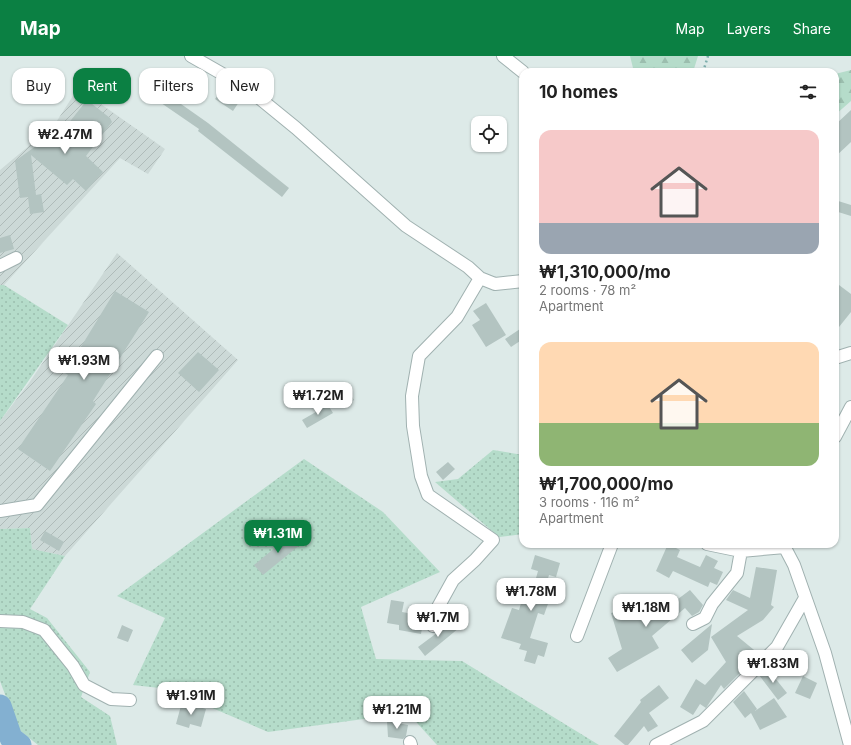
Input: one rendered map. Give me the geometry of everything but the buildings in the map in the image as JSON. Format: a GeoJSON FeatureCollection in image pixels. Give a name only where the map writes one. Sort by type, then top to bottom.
{"type":"FeatureCollection","features":[{"type":"Feature","properties":{"kind":"street"},"geometry":{"type":"LineString","coordinates":[[191,56],[247,88],[296,128],[406,226],[468,267],[480,278],[495,284],[519,281]]}},
{"type":"Feature","properties":{"kind":"street"},"geometry":{"type":"LineString","coordinates":[[503,56],[519,69]]}},
{"type":"Feature","properties":{"kind":"street"},"geometry":{"type":"LineString","coordinates":[[0,266],[16,258]]}},
{"type":"Feature","properties":{"kind":"street"},"geometry":{"type":"LineString","coordinates":[[433,626],[437,610],[453,580],[475,560],[493,540],[428,495],[421,476],[413,426],[412,396],[419,356],[457,317],[480,278]]}},
{"type":"Feature","properties":{"kind":"street"},"geometry":{"type":"LineString","coordinates":[[839,357],[851,353]]}},
{"type":"Feature","properties":{"kind":"street"},"geometry":{"type":"LineString","coordinates":[[0,511],[37,505],[157,356]]}},
{"type":"Feature","properties":{"kind":"street"},"geometry":{"type":"LineString","coordinates":[[839,430],[851,407]]}},
{"type":"Feature","properties":{"kind":"street"},"geometry":{"type":"LineString","coordinates":[[577,636],[610,548]]}},
{"type":"Feature","properties":{"kind":"street"},"geometry":{"type":"LineString","coordinates":[[727,548],[741,551],[767,548]]}},
{"type":"Feature","properties":{"kind":"street"},"geometry":{"type":"LineString","coordinates":[[785,548],[794,565],[825,653],[850,745]]}},
{"type":"Feature","properties":{"kind":"street"},"geometry":{"type":"LineString","coordinates":[[693,624],[705,618],[712,604],[737,573],[741,551]]}},
{"type":"Feature","properties":{"kind":"street"},"geometry":{"type":"LineString","coordinates":[[656,745],[703,721],[777,647],[805,598]]}},
{"type":"Feature","properties":{"kind":"street"},"geometry":{"type":"LineString","coordinates":[[0,621],[23,622],[44,630],[72,666],[84,685],[111,699],[130,700]]}},
{"type":"Feature","properties":{"kind":"path"},"geometry":{"type":"LineString","coordinates":[[704,68],[708,56]]}},
{"type":"Feature","properties":{"kind":"shaded area"},"geometry":{"type":"Polygon","coordinates":[[[73,96],[73,104],[101,104],[165,149],[148,174],[120,158],[4,285],[0,285],[0,170],[55,124],[73,96]]]}},
{"type":"Feature","properties":{"kind":"shaded area"},"geometry":{"type":"Polygon","coordinates":[[[117,253],[238,360],[65,556],[32,549],[30,528],[0,529],[0,421],[29,383],[117,253]]]}},
{"type":"Feature","properties":{"kind":"green space"},"geometry":{"type":"Polygon","coordinates":[[[630,56],[698,56],[694,68],[633,68],[630,56]]]}},
{"type":"Feature","properties":{"kind":"green space"},"geometry":{"type":"Polygon","coordinates":[[[851,70],[851,101],[839,112],[839,73],[851,70]]]}},
{"type":"Feature","properties":{"kind":"green space"},"geometry":{"type":"Polygon","coordinates":[[[0,285],[4,285],[68,325],[0,421],[0,285]]]}},
{"type":"Feature","properties":{"kind":"green space"},"geometry":{"type":"Polygon","coordinates":[[[493,450],[519,454],[519,534],[499,537],[435,482],[458,479],[493,450]]]}},
{"type":"Feature","properties":{"kind":"green space"},"geometry":{"type":"Polygon","coordinates":[[[304,459],[383,512],[440,572],[361,607],[376,659],[462,661],[599,745],[437,745],[408,713],[268,732],[168,689],[133,685],[165,618],[117,596],[304,459]]]}},
{"type":"Feature","properties":{"kind":"green space"},"geometry":{"type":"Polygon","coordinates":[[[30,528],[32,549],[65,556],[30,609],[47,618],[90,672],[81,697],[110,716],[117,745],[38,745],[18,729],[0,681],[0,529],[30,528]]]}},
{"type":"Feature","properties":{"kind":"waterway"},"geometry":{"type":"LineString","coordinates":[[0,706],[11,738],[20,745]]}}]}
